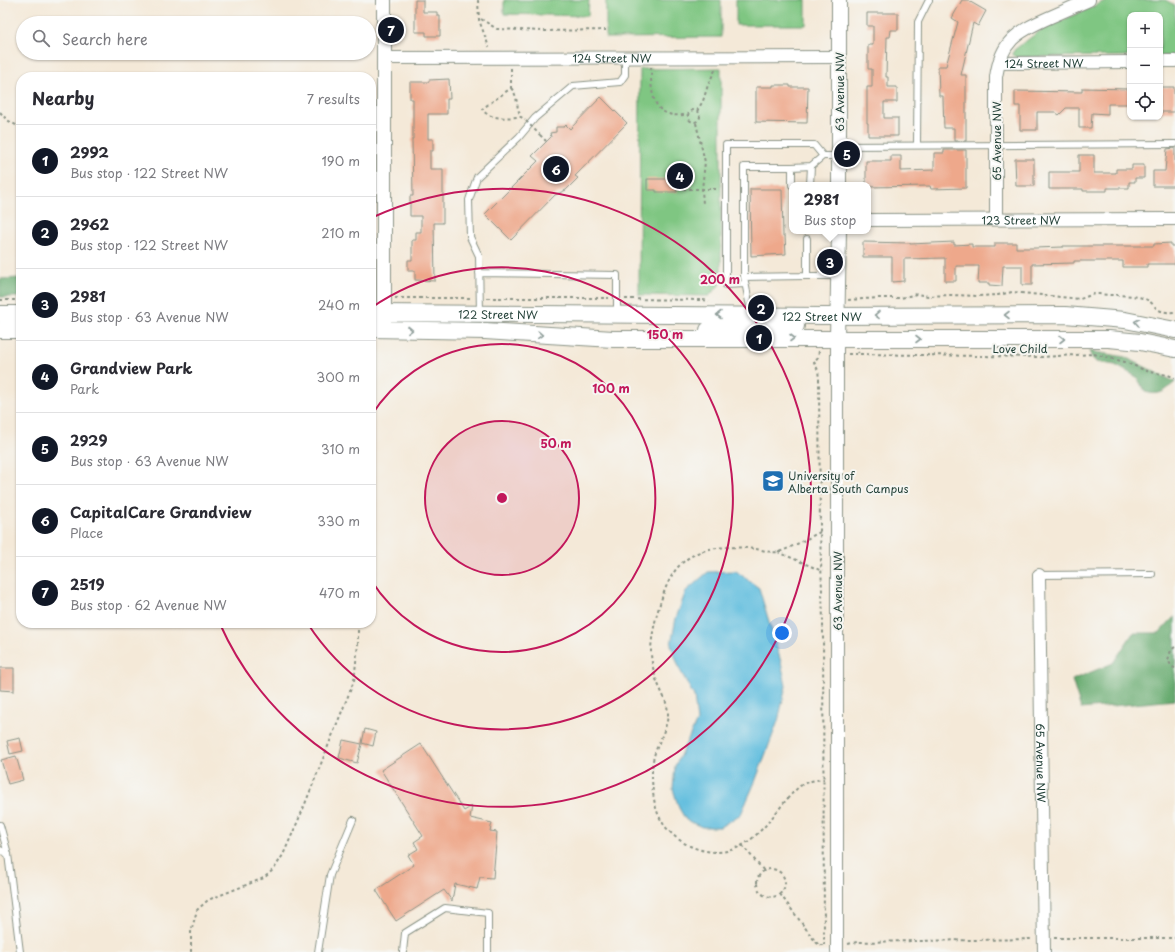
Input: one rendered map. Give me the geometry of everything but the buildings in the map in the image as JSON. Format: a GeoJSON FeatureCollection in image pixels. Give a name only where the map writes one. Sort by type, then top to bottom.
{"type":"FeatureCollection","features":[{"type":"Feature","properties":{"kind":"main road","name":"122 Street NW"},"geometry":{"type":"LineString","coordinates":[[382,309],[480,314],[1065,315],[1124,320],[1175,330]]}},
{"type":"Feature","properties":{"kind":"main road"},"geometry":{"type":"LineString","coordinates":[[0,314],[16,314]]}},
{"type":"Feature","properties":{"kind":"main road"},"geometry":{"type":"LineString","coordinates":[[655,339],[733,327],[828,325],[833,323],[838,315]]}},
{"type":"Feature","properties":{"kind":"main road"},"geometry":{"type":"LineString","coordinates":[[0,330],[16,330]]}},
{"type":"Feature","properties":{"kind":"main road","name":"122 Street NW"},"geometry":{"type":"LineString","coordinates":[[377,330],[485,331],[601,338],[655,339],[1109,339],[1140,342],[1175,349]]}},
{"type":"Feature","properties":{"kind":"street"},"geometry":{"type":"LineString","coordinates":[[377,330],[382,309],[384,0]]}},
{"type":"Feature","properties":{"kind":"street","name":"63 Avenue NW"},"geometry":{"type":"LineString","coordinates":[[839,0],[839,182]]}},
{"type":"Feature","properties":{"kind":"street","name":"124 Street NW"},"geometry":{"type":"LineString","coordinates":[[1088,0],[1022,30],[1010,41],[999,63],[1127,62]]}},
{"type":"Feature","properties":{"kind":"street","name":"124 Street NW"},"geometry":{"type":"LineString","coordinates":[[384,58],[840,56]]}},
{"type":"Feature","properties":{"kind":"street"},"geometry":{"type":"LineString","coordinates":[[1163,61],[1175,61]]}},
{"type":"Feature","properties":{"kind":"street","name":"65 Avenue NW"},"geometry":{"type":"LineString","coordinates":[[996,219],[996,77],[999,63]]}},
{"type":"Feature","properties":{"kind":"street","name":"123 Street NW"},"geometry":{"type":"LineString","coordinates":[[871,220],[1175,219]]}},
{"type":"Feature","properties":{"kind":"street","name":"63 Avenue NW"},"geometry":{"type":"LineString","coordinates":[[837,949],[837,338],[839,234]]}},
{"type":"Feature","properties":{"kind":"street","name":"65 Avenue NW"},"geometry":{"type":"LineString","coordinates":[[1039,575],[1044,952]]}},
{"type":"Feature","properties":{"kind":"lane"},"geometry":{"type":"LineString","coordinates":[[917,145],[918,22],[929,0]]}},
{"type":"Feature","properties":{"kind":"lane"},"geometry":{"type":"LineString","coordinates":[[480,314],[479,256],[470,237],[469,200],[477,177],[519,136],[535,118],[573,86],[620,82],[625,75],[626,57]]}},
{"type":"Feature","properties":{"kind":"lane"},"geometry":{"type":"LineString","coordinates":[[750,315],[750,307],[744,281],[744,167],[811,166],[824,156],[839,151],[917,145],[1175,144]]}},
{"type":"Feature","properties":{"kind":"lane"},"geometry":{"type":"LineString","coordinates":[[824,156],[814,145],[726,145],[726,285],[744,281],[807,276],[839,276]]}},
{"type":"Feature","properties":{"kind":"lane"},"geometry":{"type":"LineString","coordinates":[[810,182],[811,166]]}},
{"type":"Feature","properties":{"kind":"lane"},"geometry":{"type":"LineString","coordinates":[[792,167],[792,182]]}},
{"type":"Feature","properties":{"kind":"lane"},"geometry":{"type":"LineString","coordinates":[[807,239],[807,276]]}},
{"type":"Feature","properties":{"kind":"lane"},"geometry":{"type":"LineString","coordinates":[[480,273],[617,274],[617,315]]}},
{"type":"Feature","properties":{"kind":"lane"},"geometry":{"type":"LineString","coordinates":[[1039,575],[1152,574]]}},
{"type":"Feature","properties":{"kind":"lane"},"geometry":{"type":"LineString","coordinates":[[318,952],[330,875],[353,820]]}},
{"type":"Feature","properties":{"kind":"lane"},"geometry":{"type":"LineString","coordinates":[[0,825],[8,854],[20,952]]}},
{"type":"Feature","properties":{"kind":"lane"},"geometry":{"type":"LineString","coordinates":[[0,850],[8,854]]}},
{"type":"Feature","properties":{"kind":"lane"},"geometry":{"type":"LineString","coordinates":[[402,952],[405,933],[445,908],[488,913],[488,952]]}},
{"type":"Feature","properties":{"kind":"path"},"geometry":{"type":"LineString","coordinates":[[478,0],[479,20],[489,43],[490,52]]}},
{"type":"Feature","properties":{"kind":"path"},"geometry":{"type":"LineString","coordinates":[[481,19],[497,29],[606,30]]}},
{"type":"Feature","properties":{"kind":"path"},"geometry":{"type":"LineString","coordinates":[[650,57],[652,92],[655,101],[661,110],[668,114],[687,115],[692,110],[697,111]]}},
{"type":"Feature","properties":{"kind":"path"},"geometry":{"type":"LineString","coordinates":[[697,111],[703,101],[708,85],[717,66],[716,57]]}},
{"type":"Feature","properties":{"kind":"path"},"geometry":{"type":"LineString","coordinates":[[510,58],[511,88],[516,93],[518,111],[521,117],[546,141]]}},
{"type":"Feature","properties":{"kind":"path"},"geometry":{"type":"LineString","coordinates":[[511,88],[482,109],[484,113],[496,117],[521,117]]}},
{"type":"Feature","properties":{"kind":"path"},"geometry":{"type":"LineString","coordinates":[[696,123],[700,118],[700,113],[697,111]]}},
{"type":"Feature","properties":{"kind":"path"},"geometry":{"type":"LineString","coordinates":[[0,112],[7,120],[16,125]]}},
{"type":"Feature","properties":{"kind":"path"},"geometry":{"type":"LineString","coordinates":[[687,115],[690,121],[696,123]]}},
{"type":"Feature","properties":{"kind":"path"},"geometry":{"type":"LineString","coordinates":[[696,123],[706,162],[702,190],[703,204]]}},
{"type":"Feature","properties":{"kind":"path"},"geometry":{"type":"LineString","coordinates":[[677,189],[722,189]]}},
{"type":"Feature","properties":{"kind":"path"},"geometry":{"type":"LineString","coordinates":[[854,299],[901,298],[916,294],[928,296],[979,296],[998,295],[1012,292],[1080,298],[1099,294],[1141,297],[1149,301],[1160,311],[1165,313],[1175,312]]}},
{"type":"Feature","properties":{"kind":"path"},"geometry":{"type":"LineString","coordinates":[[382,309],[393,298],[703,300],[709,302]]}},
{"type":"Feature","properties":{"kind":"path"},"geometry":{"type":"LineString","coordinates":[[0,300],[16,300]]}},
{"type":"Feature","properties":{"kind":"path","name":"Love Child"},"geometry":{"type":"LineString","coordinates":[[860,354],[1041,357],[1094,354],[1125,362],[1149,372],[1168,375],[1175,378]]}},
{"type":"Feature","properties":{"kind":"path"},"geometry":{"type":"LineString","coordinates":[[818,357],[814,362],[819,375],[824,779],[824,945]]}},
{"type":"Feature","properties":{"kind":"path"},"geometry":{"type":"LineString","coordinates":[[778,552],[820,532]]}},
{"type":"Feature","properties":{"kind":"path"},"geometry":{"type":"LineString","coordinates":[[822,571],[778,552],[733,546],[716,547],[700,552],[683,562],[672,574],[666,586],[652,641],[652,662],[656,679],[667,709],[667,720],[652,766],[653,788],[657,811],[662,821],[675,837],[691,847],[699,850],[716,852],[725,851],[742,845],[753,838],[797,788],[806,783],[824,779]]}},
{"type":"Feature","properties":{"kind":"path"},"geometry":{"type":"LineString","coordinates":[[191,952],[192,932],[197,910],[208,900],[264,878],[274,869],[283,855],[354,681],[358,644],[358,628]]}},
{"type":"Feature","properties":{"kind":"path"},"geometry":{"type":"LineString","coordinates":[[1175,647],[1171,650],[1168,660],[1172,667],[1175,668]]}},
{"type":"Feature","properties":{"kind":"path"},"geometry":{"type":"LineString","coordinates":[[742,845],[764,871]]}},
{"type":"Feature","properties":{"kind":"path"},"geometry":{"type":"LineString","coordinates":[[774,870],[782,874],[785,886],[780,894],[771,897],[763,894],[758,887],[759,875],[764,871],[774,870]]}},
{"type":"Feature","properties":{"kind":"path"},"geometry":{"type":"LineString","coordinates":[[780,894],[814,941],[819,945],[837,949],[858,942],[1044,938],[1175,938]]}},
{"type":"Feature","properties":{"kind":"green space"},"geometry":{"type":"Polygon","coordinates":[[[504,0],[589,0],[588,16],[504,14],[504,0]]]}},
{"type":"Feature","properties":{"kind":"green space"},"geometry":{"type":"Polygon","coordinates":[[[606,0],[721,0],[721,37],[606,38],[606,0]]]}},
{"type":"Feature","properties":{"kind":"green space"},"geometry":{"type":"Polygon","coordinates":[[[736,0],[806,0],[806,25],[736,25],[736,0]]]}},
{"type":"Feature","properties":{"kind":"green space"},"geometry":{"type":"Polygon","coordinates":[[[1107,0],[1165,0],[1175,5],[1175,56],[1163,56],[1163,12],[1127,12],[1127,56],[1015,57],[1013,54],[1014,50],[1041,30],[1107,0]]]}},
{"type":"Feature","properties":{"kind":"green space"},"geometry":{"type":"Polygon","coordinates":[[[721,68],[721,283],[709,296],[639,295],[640,69],[721,68]]]}},
{"type":"Feature","properties":{"kind":"green space"},"geometry":{"type":"Polygon","coordinates":[[[16,278],[16,297],[0,297],[0,279],[16,278]]]}},
{"type":"Feature","properties":{"kind":"green space"},"geometry":{"type":"Polygon","coordinates":[[[1089,351],[1125,357],[1175,382],[1162,392],[1154,394],[1145,392],[1137,377],[1115,365],[1096,362],[1092,358],[1089,351]]]}},
{"type":"Feature","properties":{"kind":"green space"},"geometry":{"type":"Polygon","coordinates":[[[1175,616],[1175,700],[1081,709],[1072,680],[1113,663],[1133,633],[1159,633],[1175,616]]]}},
{"type":"Feature","properties":{"kind":"water"},"geometry":{"type":"Polygon","coordinates":[[[736,571],[759,588],[781,662],[786,686],[778,721],[741,814],[720,827],[702,827],[686,820],[679,808],[673,789],[675,766],[697,721],[694,696],[680,670],[671,645],[676,618],[686,591],[708,572],[736,571]]]}},
{"type":"Feature","properties":{"kind":"place","name":"2519"},"geometry":{"type":"Point","coordinates":[391,30]}},
{"type":"Feature","properties":{"kind":"place","name":"2929"},"geometry":{"type":"Point","coordinates":[847,154]}},
{"type":"Feature","properties":{"kind":"place","name":"CapitalCare Grandview"},"geometry":{"type":"Point","coordinates":[556,169]}},
{"type":"Feature","properties":{"kind":"place","name":"Grandview Park"},"geometry":{"type":"Point","coordinates":[680,176]}},
{"type":"Feature","properties":{"kind":"place","name":"2981"},"geometry":{"type":"Point","coordinates":[830,262]}},
{"type":"Feature","properties":{"kind":"place","name":"2962"},"geometry":{"type":"Point","coordinates":[761,308]}},
{"type":"Feature","properties":{"kind":"place","name":"2992"},"geometry":{"type":"Point","coordinates":[759,338]}},
{"type":"Feature","properties":{"kind":"place","name":"University of Alberta South Campus"},"geometry":{"type":"Point","coordinates":[773,481]}}]}
